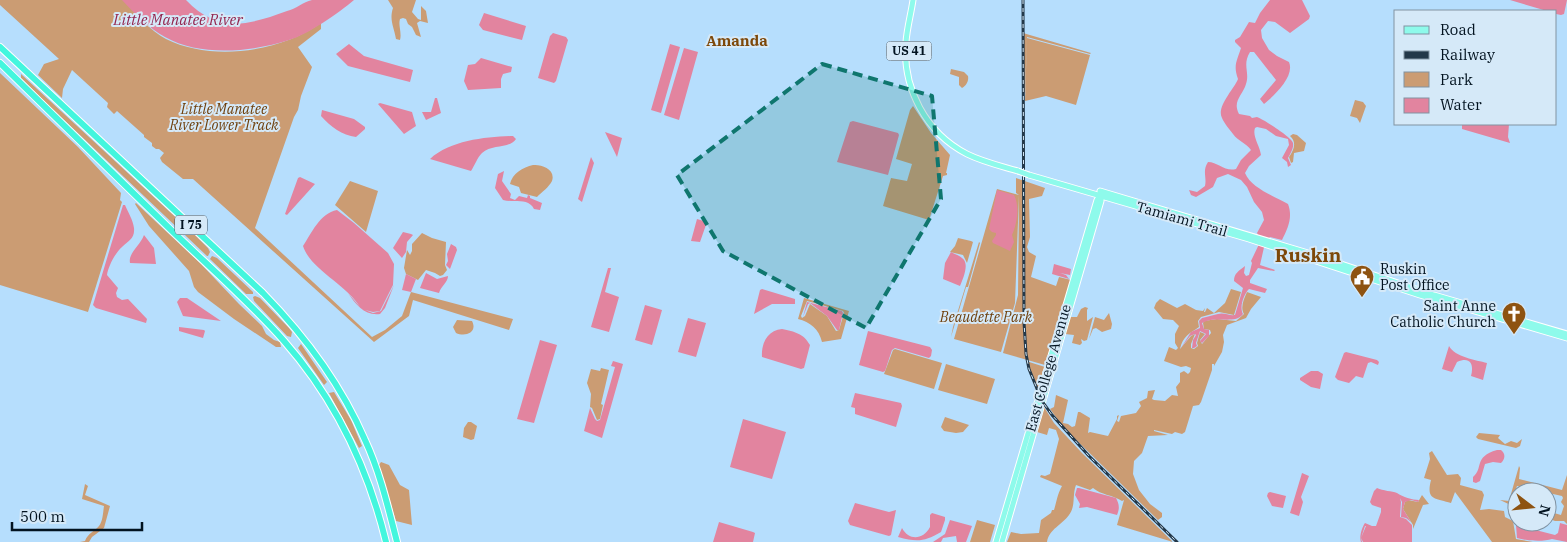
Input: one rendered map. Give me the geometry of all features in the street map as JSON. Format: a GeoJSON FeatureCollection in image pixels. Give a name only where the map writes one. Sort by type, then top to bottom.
{"type":"FeatureCollection","features":[{"type":"Feature","properties":{"kind":"highway","name":"I 75"},"geometry":{"type":"LineString","coordinates":[[0,47],[263,293],[299,332],[336,385],[357,424],[375,466],[397,542]]}},
{"type":"Feature","properties":{"kind":"highway","name":"I 75"},"geometry":{"type":"LineString","coordinates":[[0,63],[285,342],[312,376],[354,446],[370,485],[386,542]]}},
{"type":"Feature","properties":{"kind":"highway"},"geometry":{"type":"LineString","coordinates":[[89,150],[115,181]]}},
{"type":"Feature","properties":{"kind":"highway"},"geometry":{"type":"LineString","coordinates":[[263,293],[289,315]]}},
{"type":"Feature","properties":{"kind":"highway"},"geometry":{"type":"LineString","coordinates":[[309,378],[340,421]]}},
{"type":"Feature","properties":{"kind":"highway"},"geometry":{"type":"LineString","coordinates":[[350,400],[357,424]]}},
{"type":"Feature","properties":{"kind":"main road","name":"Tamiami Trail"},"geometry":{"type":"LineString","coordinates":[[915,0],[906,36],[906,57],[910,84],[921,110],[938,133],[962,151],[981,160],[1267,242],[1356,269],[1505,319],[1516,319],[1567,337]]}},
{"type":"Feature","properties":{"kind":"main road","name":"East College Avenue"},"geometry":{"type":"LineString","coordinates":[[996,542],[1022,464],[1097,200],[1101,193]]}},
{"type":"Feature","properties":{"kind":"main road","name":"Tamiami Trail"},"geometry":{"type":"LineString","coordinates":[[1267,242],[1420,295],[1546,330]]}},
{"type":"Feature","properties":{"kind":"main road"},"geometry":{"type":"LineString","coordinates":[[1339,267],[1356,269]]}},
{"type":"Feature","properties":{"kind":"main road"},"geometry":{"type":"LineString","coordinates":[[1362,275],[1380,277]]}},
{"type":"Feature","properties":{"kind":"main road","name":"East College Avenue"},"geometry":{"type":"LineString","coordinates":[[1002,542],[1017,489],[1025,446],[1061,330]]}},
{"type":"Feature","properties":{"kind":"highlighted area"},"geometry":{"type":"Polygon","coordinates":[[[822,64],[932,96],[941,199],[866,328],[723,251],[677,175],[822,64]]]}},
{"type":"Feature","properties":{"kind":"green space","name":"Little Manatee River Lower Track"},"geometry":{"type":"Polygon","coordinates":[[[0,0],[149,0],[144,23],[157,33],[166,39],[184,46],[224,52],[266,47],[286,41],[321,23],[321,29],[298,47],[312,67],[255,228],[372,337],[385,330],[402,316],[411,292],[513,319],[509,330],[413,300],[409,316],[374,342],[193,179],[183,179],[162,162],[160,158],[164,153],[152,146],[152,143],[144,135],[117,111],[114,114],[107,107],[108,103],[72,70],[63,89],[62,98],[38,75],[44,64],[59,59],[0,5],[0,0]]]}},
{"type":"Feature","properties":{"kind":"green space"},"geometry":{"type":"Polygon","coordinates":[[[388,0],[416,0],[412,12],[421,20],[421,6],[426,11],[428,23],[420,21],[417,23],[421,37],[416,35],[406,19],[403,18],[400,19],[400,40],[396,39],[392,20],[393,8],[388,0]]]}},
{"type":"Feature","properties":{"kind":"green space"},"geometry":{"type":"Polygon","coordinates":[[[1023,33],[1091,53],[1027,37],[1025,93],[1023,92],[1023,33]]]}},
{"type":"Feature","properties":{"kind":"green space"},"geometry":{"type":"Polygon","coordinates":[[[1027,38],[1090,55],[1076,105],[1046,96],[1025,101],[1027,38]]]}},
{"type":"Feature","properties":{"kind":"green space"},"geometry":{"type":"Polygon","coordinates":[[[951,69],[964,72],[968,76],[966,85],[962,88],[959,85],[959,77],[950,74],[951,69]]]}},
{"type":"Feature","properties":{"kind":"green space"},"geometry":{"type":"Polygon","coordinates":[[[0,73],[78,147],[121,193],[120,200],[122,202],[88,312],[0,285],[0,73]]]}},
{"type":"Feature","properties":{"kind":"green space"},"geometry":{"type":"Polygon","coordinates":[[[21,74],[197,237],[208,248],[210,252],[208,256],[41,98],[21,78],[21,74]]]}},
{"type":"Feature","properties":{"kind":"green space"},"geometry":{"type":"Polygon","coordinates":[[[1355,100],[1363,102],[1366,106],[1360,123],[1357,118],[1350,116],[1355,100]]]}},
{"type":"Feature","properties":{"kind":"green space"},"geometry":{"type":"Polygon","coordinates":[[[913,106],[931,133],[950,155],[947,175],[943,176],[929,220],[883,206],[891,178],[907,181],[912,164],[896,159],[910,110],[913,106]]]}},
{"type":"Feature","properties":{"kind":"green space"},"geometry":{"type":"Polygon","coordinates":[[[1293,134],[1306,143],[1304,151],[1294,153],[1293,162],[1291,163],[1289,157],[1294,143],[1290,136],[1293,134]]]}},
{"type":"Feature","properties":{"kind":"green space"},"geometry":{"type":"Polygon","coordinates":[[[533,165],[547,168],[553,177],[549,185],[537,197],[521,193],[519,187],[510,184],[518,172],[525,167],[533,165]]]}},
{"type":"Feature","properties":{"kind":"green space"},"geometry":{"type":"Polygon","coordinates":[[[1016,178],[1045,188],[1042,196],[1029,199],[1030,237],[1027,247],[1029,252],[1036,256],[1031,277],[1056,286],[1059,277],[1071,280],[1045,365],[1003,353],[1018,295],[1019,195],[1016,193],[1016,178]]]}},
{"type":"Feature","properties":{"kind":"green space"},"geometry":{"type":"Polygon","coordinates":[[[350,181],[378,191],[366,232],[335,205],[350,181]]]}},
{"type":"Feature","properties":{"kind":"green space","name":"Beaudette Park"},"geometry":{"type":"Polygon","coordinates":[[[997,189],[1019,195],[1015,303],[1001,352],[954,339],[997,189]]]}},
{"type":"Feature","properties":{"kind":"green space"},"geometry":{"type":"Polygon","coordinates":[[[136,203],[201,264],[262,326],[266,334],[280,342],[281,347],[276,347],[198,292],[194,287],[189,271],[149,226],[136,203]]]}},
{"type":"Feature","properties":{"kind":"green space"},"geometry":{"type":"Polygon","coordinates":[[[422,233],[446,242],[445,265],[447,270],[440,276],[426,270],[418,280],[406,274],[404,268],[407,250],[410,255],[412,244],[422,233]]]}},
{"type":"Feature","properties":{"kind":"green space"},"geometry":{"type":"Polygon","coordinates":[[[958,238],[973,242],[967,263],[963,255],[950,252],[958,238]]]}},
{"type":"Feature","properties":{"kind":"green space"},"geometry":{"type":"Polygon","coordinates":[[[979,242],[968,287],[966,287],[951,337],[953,327],[979,242]]]}},
{"type":"Feature","properties":{"kind":"green space"},"geometry":{"type":"Polygon","coordinates":[[[212,256],[217,258],[253,294],[246,294],[210,259],[212,256]]]}},
{"type":"Feature","properties":{"kind":"green space"},"geometry":{"type":"Polygon","coordinates":[[[1231,289],[1241,292],[1234,315],[1219,312],[1201,317],[1198,321],[1199,327],[1185,338],[1180,349],[1195,334],[1191,348],[1194,349],[1198,346],[1200,332],[1205,334],[1200,340],[1202,344],[1211,333],[1210,330],[1204,329],[1204,321],[1217,319],[1236,321],[1244,314],[1242,306],[1247,292],[1261,297],[1246,318],[1227,325],[1223,335],[1222,352],[1214,366],[1212,364],[1212,370],[1201,402],[1199,405],[1193,406],[1185,432],[1182,434],[1175,432],[1172,434],[1154,430],[1168,435],[1148,436],[1142,453],[1134,461],[1133,474],[1139,490],[1150,504],[1162,513],[1162,517],[1158,520],[1064,428],[1050,409],[1054,407],[1056,395],[1068,400],[1063,423],[1072,427],[1075,426],[1078,412],[1080,412],[1090,418],[1088,433],[1108,436],[1117,416],[1119,415],[1117,421],[1119,422],[1121,416],[1136,413],[1141,406],[1139,402],[1147,398],[1148,391],[1155,390],[1152,399],[1154,400],[1165,401],[1172,395],[1178,396],[1176,387],[1180,382],[1180,373],[1184,371],[1188,374],[1191,368],[1181,367],[1164,361],[1169,347],[1176,350],[1178,348],[1175,343],[1175,334],[1179,326],[1173,320],[1163,319],[1154,308],[1156,303],[1160,299],[1177,308],[1185,304],[1196,310],[1203,311],[1205,308],[1204,312],[1207,308],[1214,313],[1225,303],[1231,289]]]}},
{"type":"Feature","properties":{"kind":"green space"},"geometry":{"type":"Polygon","coordinates":[[[253,297],[260,298],[289,328],[292,332],[291,337],[287,336],[254,301],[253,297]]]}},
{"type":"Feature","properties":{"kind":"green space"},"geometry":{"type":"Polygon","coordinates":[[[804,298],[849,311],[841,339],[822,342],[819,333],[813,327],[798,319],[804,298]],[[807,301],[801,316],[802,318],[805,316],[810,304],[827,316],[836,331],[839,330],[843,311],[807,301]]]}},
{"type":"Feature","properties":{"kind":"green space"},"geometry":{"type":"Polygon","coordinates":[[[1088,308],[1087,321],[1093,317],[1087,340],[1081,339],[1082,343],[1080,345],[1072,343],[1074,335],[1065,334],[1070,317],[1077,317],[1081,309],[1088,308]]]}},
{"type":"Feature","properties":{"kind":"green space"},"geometry":{"type":"Polygon","coordinates":[[[1109,313],[1112,324],[1111,329],[1102,332],[1096,328],[1093,329],[1089,339],[1095,317],[1104,320],[1109,313]]]}},
{"type":"Feature","properties":{"kind":"green space"},"geometry":{"type":"Polygon","coordinates":[[[457,320],[472,321],[472,331],[467,334],[456,333],[453,327],[457,320]]]}},
{"type":"Feature","properties":{"kind":"green space"},"geometry":{"type":"Polygon","coordinates":[[[301,344],[327,382],[324,385],[298,348],[301,344]]]}},
{"type":"Feature","properties":{"kind":"green space"},"geometry":{"type":"Polygon","coordinates":[[[895,349],[942,363],[934,389],[884,374],[895,349]]]}},
{"type":"Feature","properties":{"kind":"green space"},"geometry":{"type":"Polygon","coordinates":[[[1026,361],[1045,367],[1037,393],[1028,365],[1026,361]]]}},
{"type":"Feature","properties":{"kind":"green space"},"geometry":{"type":"Polygon","coordinates":[[[946,364],[995,379],[987,404],[938,390],[946,364]]]}},
{"type":"Feature","properties":{"kind":"green space"},"geometry":{"type":"Polygon","coordinates":[[[601,368],[609,370],[601,404],[603,405],[600,419],[597,420],[590,407],[591,394],[587,383],[591,369],[600,371],[601,368]]]}},
{"type":"Feature","properties":{"kind":"green space"},"geometry":{"type":"Polygon","coordinates":[[[334,392],[351,420],[362,446],[359,448],[329,393],[334,392]]]}},
{"type":"Feature","properties":{"kind":"green space"},"geometry":{"type":"Polygon","coordinates":[[[1044,407],[1054,423],[1082,453],[1173,542],[1117,525],[1124,500],[1122,501],[1093,488],[1090,490],[1076,485],[1071,512],[1053,530],[1047,542],[1007,542],[1011,532],[1021,534],[1039,533],[1041,520],[1054,510],[1062,486],[1040,477],[1041,475],[1050,474],[1059,439],[1056,430],[1049,428],[1047,435],[1037,432],[1044,407]]]}},
{"type":"Feature","properties":{"kind":"green space"},"geometry":{"type":"Polygon","coordinates":[[[945,417],[969,425],[963,432],[944,431],[941,427],[945,417]]]}},
{"type":"Feature","properties":{"kind":"green space"},"geometry":{"type":"Polygon","coordinates":[[[468,422],[477,426],[474,439],[471,440],[463,437],[464,428],[468,422]]]}},
{"type":"Feature","properties":{"kind":"green space"},"geometry":{"type":"Polygon","coordinates":[[[1479,433],[1500,435],[1498,438],[1505,444],[1511,441],[1517,443],[1522,439],[1520,446],[1516,448],[1478,439],[1476,437],[1479,433]]]}},
{"type":"Feature","properties":{"kind":"green space"},"geometry":{"type":"Polygon","coordinates":[[[1432,451],[1447,475],[1458,474],[1461,478],[1460,485],[1482,491],[1484,495],[1480,510],[1504,511],[1507,518],[1507,532],[1515,532],[1516,539],[1533,542],[1492,542],[1455,492],[1451,503],[1433,497],[1430,491],[1431,480],[1424,478],[1430,459],[1429,453],[1432,451]]]}},
{"type":"Feature","properties":{"kind":"green space"},"geometry":{"type":"Polygon","coordinates":[[[381,462],[389,465],[400,485],[409,490],[412,525],[396,521],[379,465],[381,462]]]}},
{"type":"Feature","properties":{"kind":"green space"},"geometry":{"type":"Polygon","coordinates":[[[1519,466],[1519,479],[1531,482],[1514,482],[1519,466]]]}},
{"type":"Feature","properties":{"kind":"green space"},"geometry":{"type":"Polygon","coordinates":[[[1567,475],[1567,524],[1564,521],[1557,521],[1557,514],[1561,515],[1564,506],[1561,502],[1562,496],[1557,495],[1557,489],[1562,490],[1567,475]]]}},
{"type":"Feature","properties":{"kind":"green space"},"geometry":{"type":"Polygon","coordinates":[[[85,484],[88,486],[85,495],[110,506],[104,528],[92,537],[89,542],[80,542],[85,541],[89,534],[99,526],[104,506],[82,499],[85,484]]]}},
{"type":"Feature","properties":{"kind":"green space"},"geometry":{"type":"Polygon","coordinates":[[[1422,495],[1429,504],[1423,505],[1413,529],[1413,525],[1403,509],[1405,502],[1408,500],[1418,502],[1422,495]]]}},
{"type":"Feature","properties":{"kind":"green space"},"geometry":{"type":"Polygon","coordinates":[[[977,520],[995,525],[990,542],[970,542],[977,520]]]}},
{"type":"Feature","properties":{"kind":"water","name":"Little Manatee River"},"geometry":{"type":"Polygon","coordinates":[[[122,0],[186,0],[198,11],[210,18],[234,24],[247,23],[273,16],[312,0],[354,0],[323,23],[296,37],[259,47],[226,51],[194,48],[165,37],[142,20],[122,0]]]}},
{"type":"Feature","properties":{"kind":"water"},"geometry":{"type":"Polygon","coordinates":[[[1270,0],[1302,0],[1310,16],[1309,19],[1290,33],[1275,22],[1268,21],[1261,30],[1262,38],[1269,50],[1289,62],[1290,67],[1287,79],[1264,104],[1260,99],[1276,80],[1254,52],[1250,52],[1246,65],[1246,84],[1237,102],[1237,109],[1239,114],[1260,118],[1283,133],[1293,143],[1288,158],[1291,165],[1288,167],[1287,162],[1282,158],[1289,145],[1288,139],[1276,136],[1266,129],[1255,128],[1254,131],[1261,155],[1249,166],[1245,173],[1252,183],[1288,204],[1289,222],[1282,240],[1270,237],[1265,243],[1260,265],[1275,270],[1258,268],[1250,280],[1250,283],[1267,289],[1265,293],[1249,289],[1245,294],[1242,308],[1243,314],[1240,317],[1202,323],[1204,329],[1209,330],[1209,336],[1202,343],[1200,341],[1206,334],[1200,331],[1196,343],[1197,346],[1192,348],[1195,334],[1190,336],[1181,348],[1191,332],[1200,328],[1199,321],[1202,318],[1220,314],[1235,315],[1243,288],[1234,281],[1235,276],[1245,266],[1244,273],[1246,276],[1249,275],[1251,261],[1261,240],[1257,233],[1264,220],[1262,212],[1241,180],[1228,174],[1217,178],[1213,187],[1196,197],[1191,195],[1189,190],[1197,192],[1205,186],[1205,168],[1208,162],[1232,170],[1236,169],[1241,160],[1251,150],[1235,136],[1226,124],[1222,118],[1221,109],[1238,79],[1236,66],[1241,48],[1235,40],[1240,37],[1249,22],[1255,23],[1270,0]]]}},
{"type":"Feature","properties":{"kind":"water"},"geometry":{"type":"Polygon","coordinates":[[[1510,0],[1567,0],[1564,14],[1557,14],[1557,10],[1544,10],[1510,0]]]}},
{"type":"Feature","properties":{"kind":"water"},"geometry":{"type":"Polygon","coordinates":[[[484,13],[526,26],[522,40],[483,30],[479,25],[484,13]]]}},
{"type":"Feature","properties":{"kind":"water"},"geometry":{"type":"Polygon","coordinates":[[[553,33],[566,37],[568,40],[554,83],[538,78],[550,36],[553,33]]]}},
{"type":"Feature","properties":{"kind":"water"},"geometry":{"type":"Polygon","coordinates":[[[349,44],[364,56],[413,70],[410,82],[348,66],[336,54],[349,44]]]}},
{"type":"Feature","properties":{"kind":"water"},"geometry":{"type":"Polygon","coordinates":[[[670,44],[680,47],[661,113],[651,110],[670,44]]]}},
{"type":"Feature","properties":{"kind":"water"},"geometry":{"type":"Polygon","coordinates":[[[684,48],[698,52],[679,120],[664,115],[684,48]]]}},
{"type":"Feature","properties":{"kind":"water"},"geometry":{"type":"Polygon","coordinates":[[[481,58],[512,67],[511,72],[503,74],[501,88],[468,90],[464,81],[468,65],[475,64],[481,58]]]}},
{"type":"Feature","properties":{"kind":"water"},"geometry":{"type":"Polygon","coordinates":[[[435,98],[437,98],[441,113],[426,120],[422,112],[431,112],[435,98]]]}},
{"type":"Feature","properties":{"kind":"water"},"geometry":{"type":"Polygon","coordinates":[[[378,104],[412,112],[416,126],[404,134],[378,104]]]}},
{"type":"Feature","properties":{"kind":"water"},"geometry":{"type":"Polygon","coordinates":[[[322,110],[354,119],[365,129],[356,137],[346,134],[337,130],[321,116],[322,110]]]}},
{"type":"Feature","properties":{"kind":"water"},"geometry":{"type":"Polygon","coordinates":[[[853,121],[898,133],[888,175],[837,162],[850,122],[853,121]]]}},
{"type":"Feature","properties":{"kind":"water"},"geometry":{"type":"Polygon","coordinates":[[[1462,125],[1509,125],[1508,137],[1510,143],[1462,129],[1462,125]]]}},
{"type":"Feature","properties":{"kind":"water"},"geometry":{"type":"Polygon","coordinates":[[[605,132],[622,138],[617,157],[605,132]]]}},
{"type":"Feature","properties":{"kind":"water"},"geometry":{"type":"Polygon","coordinates":[[[513,136],[516,139],[513,142],[491,148],[482,153],[471,171],[430,159],[438,153],[458,144],[492,137],[513,136]]]}},
{"type":"Feature","properties":{"kind":"water"},"geometry":{"type":"Polygon","coordinates":[[[591,157],[594,163],[582,202],[578,199],[591,157]]]}},
{"type":"Feature","properties":{"kind":"water"},"geometry":{"type":"Polygon","coordinates":[[[504,171],[502,181],[511,194],[510,198],[515,200],[519,196],[527,198],[528,195],[530,198],[542,203],[540,210],[534,209],[528,203],[503,200],[495,188],[498,174],[504,171]]]}},
{"type":"Feature","properties":{"kind":"water"},"geometry":{"type":"Polygon","coordinates":[[[300,177],[315,184],[287,215],[285,214],[300,177]]]}},
{"type":"Feature","properties":{"kind":"water"},"geometry":{"type":"Polygon","coordinates":[[[997,190],[1014,195],[1016,199],[1016,220],[1012,235],[1014,242],[1010,251],[993,243],[992,241],[996,233],[989,229],[997,190]]]}},
{"type":"Feature","properties":{"kind":"water"},"geometry":{"type":"Polygon","coordinates":[[[123,205],[125,205],[133,222],[133,235],[114,256],[107,275],[118,288],[117,297],[122,300],[128,299],[147,319],[146,323],[96,308],[93,305],[123,205]]]}},
{"type":"Feature","properties":{"kind":"water"},"geometry":{"type":"Polygon","coordinates":[[[337,210],[388,253],[394,264],[393,285],[380,311],[365,310],[373,313],[381,311],[394,285],[385,308],[380,314],[370,313],[361,309],[347,291],[313,262],[303,246],[321,220],[326,215],[337,210]]]}},
{"type":"Feature","properties":{"kind":"water"},"geometry":{"type":"Polygon","coordinates":[[[697,219],[707,222],[700,242],[691,241],[697,219]]]}},
{"type":"Feature","properties":{"kind":"water"},"geometry":{"type":"Polygon","coordinates":[[[403,232],[413,235],[407,242],[406,252],[402,258],[393,248],[403,232]]]}},
{"type":"Feature","properties":{"kind":"water"},"geometry":{"type":"Polygon","coordinates":[[[144,235],[154,248],[156,264],[130,263],[132,253],[144,235]]]}},
{"type":"Feature","properties":{"kind":"water"},"geometry":{"type":"Polygon","coordinates":[[[451,244],[457,250],[450,269],[446,265],[448,261],[447,254],[451,244]]]}},
{"type":"Feature","properties":{"kind":"water"},"geometry":{"type":"Polygon","coordinates":[[[951,252],[964,260],[965,271],[960,286],[943,279],[945,263],[951,252]]]}},
{"type":"Feature","properties":{"kind":"water"},"geometry":{"type":"Polygon","coordinates":[[[1054,264],[1071,269],[1070,275],[1060,273],[1066,275],[1069,279],[1052,274],[1054,264]]]}},
{"type":"Feature","properties":{"kind":"water"},"geometry":{"type":"Polygon","coordinates":[[[608,268],[611,268],[605,292],[619,297],[609,332],[591,327],[608,268]]]}},
{"type":"Feature","properties":{"kind":"water"},"geometry":{"type":"Polygon","coordinates":[[[426,273],[437,279],[448,276],[439,293],[420,288],[426,273]]]}},
{"type":"Feature","properties":{"kind":"water"},"geometry":{"type":"Polygon","coordinates":[[[406,274],[416,279],[411,292],[402,290],[406,274]]]}},
{"type":"Feature","properties":{"kind":"water"},"geometry":{"type":"Polygon","coordinates":[[[760,290],[795,299],[795,304],[772,304],[754,314],[760,290]]]}},
{"type":"Feature","properties":{"kind":"water"},"geometry":{"type":"Polygon","coordinates":[[[180,298],[187,298],[221,321],[183,316],[177,302],[180,298]]]}},
{"type":"Feature","properties":{"kind":"water"},"geometry":{"type":"Polygon","coordinates":[[[807,302],[842,311],[839,330],[837,330],[827,316],[810,303],[803,317],[807,302]]]}},
{"type":"Feature","properties":{"kind":"water"},"geometry":{"type":"Polygon","coordinates":[[[645,305],[662,310],[652,345],[635,340],[645,305]]]}},
{"type":"Feature","properties":{"kind":"water"},"geometry":{"type":"Polygon","coordinates":[[[688,318],[706,323],[696,357],[678,352],[688,318]]]}},
{"type":"Feature","properties":{"kind":"water"},"geometry":{"type":"Polygon","coordinates":[[[179,327],[204,330],[203,338],[179,331],[179,327]]]}},
{"type":"Feature","properties":{"kind":"water"},"geometry":{"type":"Polygon","coordinates":[[[782,329],[801,335],[810,345],[804,368],[801,369],[762,357],[766,338],[773,332],[782,329]]]}},
{"type":"Feature","properties":{"kind":"water"},"geometry":{"type":"Polygon","coordinates":[[[868,331],[930,347],[932,350],[931,356],[929,358],[895,348],[892,350],[883,372],[859,365],[868,331]]]}},
{"type":"Feature","properties":{"kind":"water"},"geometry":{"type":"Polygon","coordinates":[[[540,340],[557,345],[534,423],[517,419],[540,340]]]}},
{"type":"Feature","properties":{"kind":"water"},"geometry":{"type":"Polygon","coordinates":[[[1449,346],[1456,353],[1487,363],[1483,380],[1471,376],[1472,365],[1466,360],[1457,362],[1452,372],[1442,369],[1449,346]]]}},
{"type":"Feature","properties":{"kind":"water"},"geometry":{"type":"Polygon","coordinates":[[[1346,352],[1377,360],[1379,362],[1378,365],[1371,362],[1368,363],[1363,378],[1356,376],[1349,383],[1338,380],[1335,377],[1346,352]]]}},
{"type":"Feature","properties":{"kind":"water"},"geometry":{"type":"Polygon","coordinates":[[[613,361],[623,364],[602,438],[584,431],[590,408],[595,419],[597,421],[600,420],[615,367],[611,366],[613,361]]]}},
{"type":"Feature","properties":{"kind":"water"},"geometry":{"type":"Polygon","coordinates":[[[1311,371],[1318,371],[1323,374],[1320,389],[1311,387],[1300,380],[1300,378],[1311,371]]]}},
{"type":"Feature","properties":{"kind":"water"},"geometry":{"type":"Polygon","coordinates":[[[855,393],[901,403],[902,406],[896,427],[855,414],[855,408],[851,407],[855,393]]]}},
{"type":"Feature","properties":{"kind":"water"},"geometry":{"type":"Polygon","coordinates":[[[743,419],[786,432],[772,479],[730,467],[743,419]]]}},
{"type":"Feature","properties":{"kind":"water"},"geometry":{"type":"Polygon","coordinates":[[[1497,450],[1501,450],[1504,453],[1501,463],[1485,464],[1480,481],[1473,482],[1473,477],[1482,459],[1497,450]]]}},
{"type":"Feature","properties":{"kind":"water"},"geometry":{"type":"Polygon","coordinates":[[[1302,473],[1309,476],[1301,497],[1303,502],[1299,516],[1290,513],[1302,473]]]}},
{"type":"Feature","properties":{"kind":"water"},"geometry":{"type":"Polygon","coordinates":[[[1077,488],[1116,498],[1119,506],[1117,515],[1087,507],[1079,508],[1080,504],[1075,495],[1077,488]]]}},
{"type":"Feature","properties":{"kind":"water"},"geometry":{"type":"Polygon","coordinates":[[[1377,488],[1419,500],[1418,502],[1411,500],[1405,502],[1403,509],[1411,522],[1406,518],[1401,517],[1402,502],[1400,498],[1400,517],[1406,519],[1412,525],[1412,542],[1363,542],[1361,538],[1362,542],[1360,540],[1365,523],[1376,526],[1381,512],[1381,508],[1372,505],[1370,502],[1377,488]]]}},
{"type":"Feature","properties":{"kind":"water"},"geometry":{"type":"Polygon","coordinates":[[[1270,492],[1286,496],[1283,508],[1272,506],[1267,496],[1270,492]]]}},
{"type":"Feature","properties":{"kind":"water"},"geometry":{"type":"Polygon","coordinates":[[[855,503],[889,512],[896,510],[891,535],[850,525],[848,521],[855,503]]]}},
{"type":"Feature","properties":{"kind":"water"},"geometry":{"type":"Polygon","coordinates":[[[932,513],[945,517],[941,532],[930,538],[920,540],[898,537],[902,528],[912,537],[924,534],[930,527],[930,515],[932,513]]]}},
{"type":"Feature","properties":{"kind":"water"},"geometry":{"type":"Polygon","coordinates":[[[950,520],[972,526],[966,542],[957,542],[956,536],[943,538],[941,542],[933,542],[945,534],[950,520]]]}},
{"type":"Feature","properties":{"kind":"water"},"geometry":{"type":"Polygon","coordinates":[[[719,522],[755,533],[753,542],[713,542],[719,522]]]}},
{"type":"Feature","properties":{"kind":"water"},"geometry":{"type":"Polygon","coordinates":[[[1560,523],[1567,525],[1567,542],[1552,539],[1544,541],[1525,540],[1517,538],[1517,532],[1543,532],[1555,535],[1558,533],[1560,523]]]}},
{"type":"Feature","properties":{"kind":"railway"},"geometry":{"type":"LineString","coordinates":[[1023,0],[1024,322],[1029,369],[1042,401],[1052,415],[1089,456],[1177,542]]}},
{"type":"Feature","properties":{"kind":"place","name":"Ruskin Post Office"},"geometry":{"type":"Point","coordinates":[1362,298]}},
{"type":"Feature","properties":{"kind":"place","name":"Saint Anne Catholic Church"},"geometry":{"type":"Point","coordinates":[1514,335]}},
{"type":"Feature","properties":{"kind":"district","name":"Amanda"},"geometry":{"type":"Point","coordinates":[737,41]}},
{"type":"Feature","properties":{"kind":"district","name":"Ruskin"},"geometry":{"type":"Point","coordinates":[1308,255]}}]}
